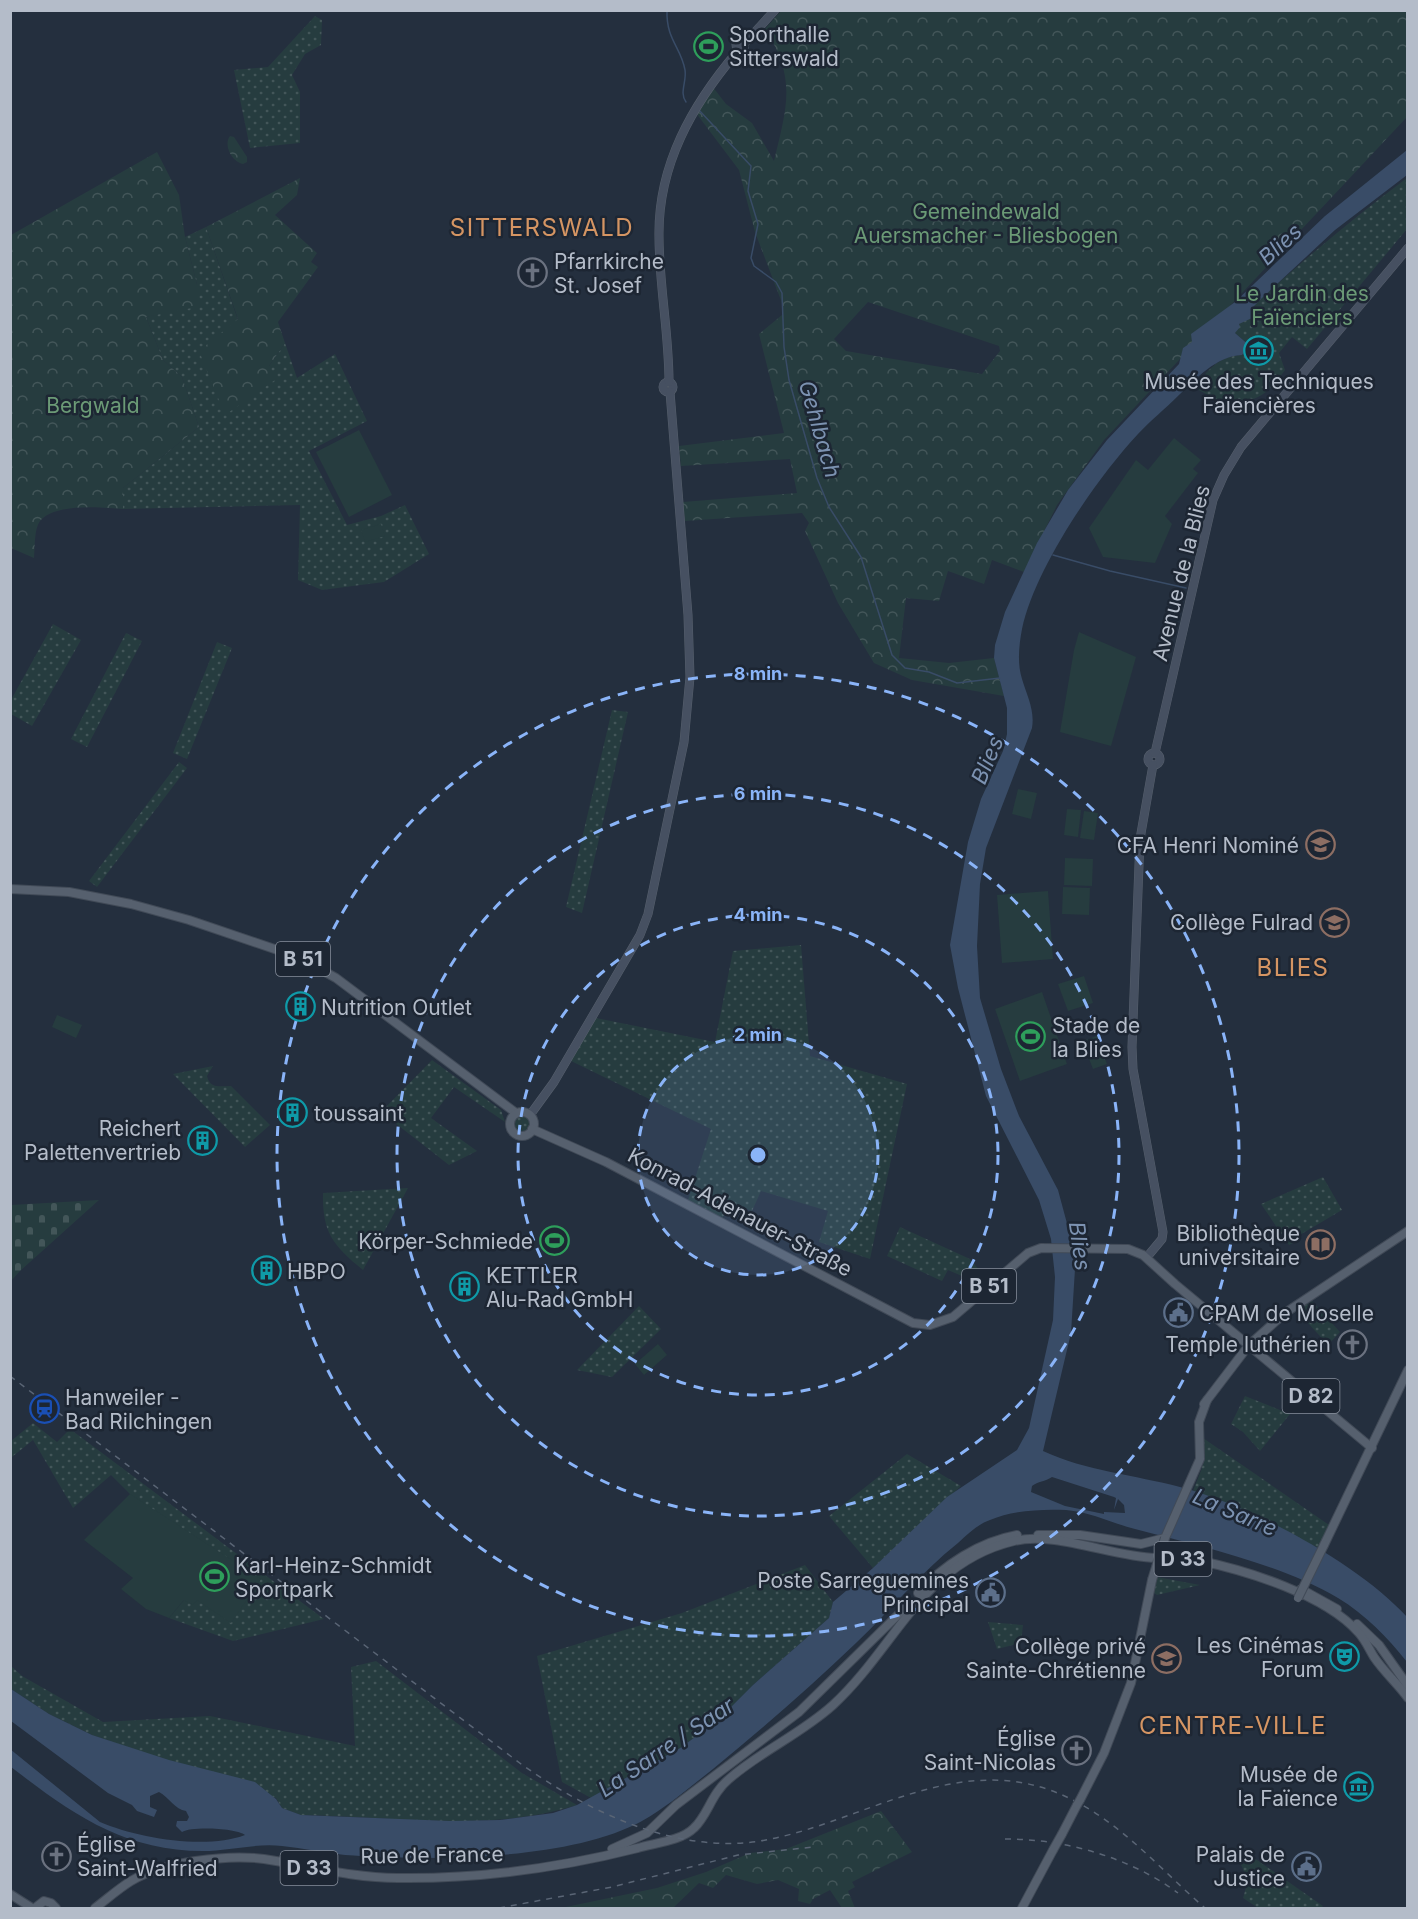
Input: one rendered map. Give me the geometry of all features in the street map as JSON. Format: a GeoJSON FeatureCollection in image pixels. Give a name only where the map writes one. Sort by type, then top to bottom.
{"type":"FeatureCollection","features":[{"type":"Feature","properties":{"kind":"main road"},"geometry":{"type":"LineString","coordinates":[[530,1115],[554,1082],[640,935],[650,903],[687,725],[690,659],[670,392],[663,388],[664,384],[669,382],[659,245],[663,196],[670,164],[689,117],[709,85],[737,52],[744,52],[744,44],[776,10]]}},
{"type":"Feature","properties":{"kind":"main road","name":"Avenue de la Blies"},"geometry":{"type":"LineString","coordinates":[[1147,1257],[1162,1239],[1162,1233],[1133,1069],[1140,839],[1153,765],[1148,758],[1155,753],[1191,608],[1210,512],[1224,475],[1241,447],[1407,248]]}},
{"type":"Feature","properties":{"kind":"main road","name":"B 51"},"geometry":{"type":"LineString","coordinates":[[10,889],[77,893],[131,904],[189,920],[298,957],[336,978],[502,1105],[513,1116]]}},
{"type":"Feature","properties":{"kind":"main road"},"geometry":{"type":"LineString","coordinates":[[523,1112],[530,1115],[534,1122],[532,1129],[525,1135],[516,1134],[510,1128],[513,1116],[523,1112]]}},
{"type":"Feature","properties":{"kind":"main road","name":"Konrad-Adenauer-Straße"},"geometry":{"type":"LineString","coordinates":[[532,1129],[606,1162],[905,1320],[930,1325],[946,1320],[959,1312],[1028,1253],[1048,1248],[1128,1249],[1147,1257]]}},
{"type":"Feature","properties":{"kind":"main road"},"geometry":{"type":"LineString","coordinates":[[1022,1908],[1094,1775],[1131,1683],[1152,1580],[1165,1538],[1196,1469],[1195,1418],[1249,1345],[1285,1313],[1407,1231]]}},
{"type":"Feature","properties":{"kind":"main road","name":"D 82"},"geometry":{"type":"LineString","coordinates":[[1147,1257],[1204,1308],[1372,1448]]}},
{"type":"Feature","properties":{"kind":"main road"},"geometry":{"type":"LineString","coordinates":[[1297,1600],[1372,1448],[1407,1370]]}},
{"type":"Feature","properties":{"kind":"main road","name":"D 33"},"geometry":{"type":"LineString","coordinates":[[536,1869],[619,1847],[647,1833],[676,1805],[799,1712],[888,1626],[926,1584],[956,1560],[1002,1538],[1024,1534],[1132,1543],[1149,1543],[1165,1538]]}},
{"type":"Feature","properties":{"kind":"main road","name":"D 33"},"geometry":{"type":"LineString","coordinates":[[1060,1538],[1131,1556],[1201,1561],[1273,1582],[1338,1615],[1358,1632],[1407,1698]]}},
{"type":"Feature","properties":{"kind":"main road","name":"D 33"},"geometry":{"type":"LineString","coordinates":[[1060,1538],[1128,1550],[1202,1556],[1297,1588],[1341,1611],[1379,1645],[1407,1686]]}},
{"type":"Feature","properties":{"kind":"main road","name":"Rue de France"},"geometry":{"type":"LineString","coordinates":[[95,1908],[142,1875],[168,1867],[216,1860],[262,1859],[344,1874],[380,1878],[432,1878],[536,1869],[608,1856],[689,1832],[698,1825],[714,1796],[745,1766],[830,1708],[867,1669],[910,1609],[948,1574],[985,1551],[1013,1541],[1060,1538]]}},
{"type":"Feature","properties":{"kind":"main road"},"geometry":{"type":"LineString","coordinates":[[619,1847],[669,1836],[690,1827],[707,1795],[717,1783],[799,1712]]}},
{"type":"Feature","properties":{"kind":"main road"},"geometry":{"type":"LineString","coordinates":[[10,1894],[33,1908],[44,1901],[56,1908]]}},
{"type":"Feature","properties":{"kind":"green space","name":"Gemeindewald Auersmacher - Bliesbogen"},"geometry":{"type":"Polygon","coordinates":[[[781,11],[1407,11],[1407,117],[1104,440],[1057,505],[1024,572],[992,560],[984,584],[948,571],[939,601],[906,598],[899,658],[949,663],[994,658],[1004,696],[912,680],[874,663],[838,603],[805,531],[809,523],[802,513],[685,521],[683,502],[797,493],[790,459],[681,466],[679,446],[784,433],[759,334],[782,315],[782,303],[755,232],[739,170],[696,113],[712,86],[726,104],[752,123],[774,161],[783,124],[785,78],[782,63],[765,29],[781,11]],[[868,302],[834,339],[846,351],[982,374],[1000,351],[999,346],[868,302]]]}},
{"type":"Feature","properties":{"kind":"green space"},"geometry":{"type":"Polygon","coordinates":[[[315,16],[322,20],[321,45],[305,54],[292,75],[300,92],[300,143],[250,148],[234,70],[268,67],[315,16]]]}},
{"type":"Feature","properties":{"kind":"green space"},"geometry":{"type":"Polygon","coordinates":[[[230,136],[234,137],[247,157],[247,162],[239,163],[232,157],[228,148],[230,136]]]}},
{"type":"Feature","properties":{"kind":"green space","name":"Bergwald"},"geometry":{"type":"Polygon","coordinates":[[[157,152],[179,195],[185,237],[197,285],[197,307],[146,317],[163,360],[182,377],[199,427],[123,488],[123,509],[79,508],[56,511],[47,515],[40,521],[37,529],[34,558],[11,548],[11,235],[157,152]]]}},
{"type":"Feature","properties":{"kind":"green space"},"geometry":{"type":"Polygon","coordinates":[[[300,178],[297,195],[275,215],[317,253],[311,262],[318,267],[278,322],[285,343],[269,366],[275,380],[225,415],[199,351],[238,319],[206,227],[300,178]]]}},
{"type":"Feature","properties":{"kind":"green space","name":"Le Jardin des Faïenciers"},"geometry":{"type":"Polygon","coordinates":[[[1407,178],[1407,229],[1307,349],[1292,337],[1279,353],[1285,370],[1268,390],[1256,398],[1230,402],[1228,406],[1195,388],[1214,365],[1227,358],[1242,355],[1249,345],[1235,333],[1244,317],[1256,303],[1329,239],[1407,178]]]}},
{"type":"Feature","properties":{"kind":"green space"},"geometry":{"type":"Polygon","coordinates":[[[206,227],[238,320],[269,366],[285,343],[297,378],[335,354],[367,421],[309,451],[347,525],[381,516],[405,505],[429,554],[384,582],[322,590],[298,580],[300,505],[123,509],[123,488],[199,427],[182,377],[163,360],[146,317],[183,308],[197,285],[185,237],[206,227]]]}},
{"type":"Feature","properties":{"kind":"green space"},"geometry":{"type":"Polygon","coordinates":[[[359,430],[392,495],[349,517],[316,452],[359,430]]]}},
{"type":"Feature","properties":{"kind":"green space"},"geometry":{"type":"Polygon","coordinates":[[[1174,438],[1201,460],[1193,469],[1198,473],[1165,516],[1172,524],[1155,563],[1103,557],[1089,528],[1136,460],[1148,470],[1174,438]]]}},
{"type":"Feature","properties":{"kind":"green space"},"geometry":{"type":"Polygon","coordinates":[[[381,524],[385,536],[365,542],[361,530],[381,524]]]}},
{"type":"Feature","properties":{"kind":"green space"},"geometry":{"type":"Polygon","coordinates":[[[53,624],[81,640],[32,726],[11,714],[11,700],[53,624]]]}},
{"type":"Feature","properties":{"kind":"green space"},"geometry":{"type":"Polygon","coordinates":[[[1079,632],[1136,657],[1111,746],[1060,732],[1079,632]]]}},
{"type":"Feature","properties":{"kind":"green space"},"geometry":{"type":"Polygon","coordinates":[[[126,633],[142,641],[87,747],[71,739],[126,633]]]}},
{"type":"Feature","properties":{"kind":"green space"},"geometry":{"type":"Polygon","coordinates":[[[217,642],[232,648],[187,759],[173,753],[217,642]]]}},
{"type":"Feature","properties":{"kind":"green space"},"geometry":{"type":"Polygon","coordinates":[[[612,710],[628,712],[582,913],[566,907],[612,710]]]}},
{"type":"Feature","properties":{"kind":"green space"},"geometry":{"type":"Polygon","coordinates":[[[179,762],[187,768],[97,887],[89,881],[179,762]]]}},
{"type":"Feature","properties":{"kind":"green space"},"geometry":{"type":"Polygon","coordinates":[[[1018,789],[1037,793],[1031,819],[1012,814],[1018,789]]]}},
{"type":"Feature","properties":{"kind":"green space"},"geometry":{"type":"Polygon","coordinates":[[[1067,809],[1081,810],[1078,837],[1064,835],[1067,809]]]}},
{"type":"Feature","properties":{"kind":"green space"},"geometry":{"type":"Polygon","coordinates":[[[1084,811],[1098,813],[1094,840],[1080,838],[1084,811]]]}},
{"type":"Feature","properties":{"kind":"green space"},"geometry":{"type":"Polygon","coordinates":[[[1065,858],[1093,859],[1092,886],[1064,885],[1065,858]]]}},
{"type":"Feature","properties":{"kind":"green space"},"geometry":{"type":"Polygon","coordinates":[[[1063,887],[1090,888],[1089,915],[1062,914],[1063,887]]]}},
{"type":"Feature","properties":{"kind":"green space"},"geometry":{"type":"Polygon","coordinates":[[[1048,891],[1053,959],[1002,963],[997,895],[1048,891]]]}},
{"type":"Feature","properties":{"kind":"green space"},"geometry":{"type":"Polygon","coordinates":[[[801,945],[810,1056],[907,1084],[870,1259],[819,1242],[828,1211],[761,1191],[752,1211],[732,1203],[722,1218],[688,1200],[711,1129],[571,1061],[596,1018],[715,1042],[733,951],[801,945]]]}},
{"type":"Feature","properties":{"kind":"green space"},"geometry":{"type":"Polygon","coordinates":[[[1084,976],[1093,1003],[1068,1011],[1058,984],[1084,976]]]}},
{"type":"Feature","properties":{"kind":"green space","name":"Stade de la Blies"},"geometry":{"type":"Polygon","coordinates":[[[1042,992],[1067,1064],[1020,1081],[995,1009],[1042,992]]]}},
{"type":"Feature","properties":{"kind":"green space"},"geometry":{"type":"Polygon","coordinates":[[[57,1015],[82,1025],[76,1038],[52,1027],[57,1015]]]}},
{"type":"Feature","properties":{"kind":"green space"},"geometry":{"type":"Polygon","coordinates":[[[1097,1036],[1107,1064],[1093,1069],[1082,1041],[1097,1036]]]}},
{"type":"Feature","properties":{"kind":"green space"},"geometry":{"type":"Polygon","coordinates":[[[432,1060],[501,1110],[505,1122],[454,1087],[431,1118],[477,1151],[449,1165],[381,1112],[432,1060]]]}},
{"type":"Feature","properties":{"kind":"green space"},"geometry":{"type":"Polygon","coordinates":[[[213,1066],[207,1076],[210,1083],[216,1086],[231,1086],[270,1125],[245,1147],[173,1074],[213,1066]]]}},
{"type":"Feature","properties":{"kind":"green space"},"geometry":{"type":"Polygon","coordinates":[[[521,1114],[527,1117],[530,1123],[527,1129],[521,1132],[515,1129],[512,1123],[515,1117],[521,1114]]]}},
{"type":"Feature","properties":{"kind":"green space"},"geometry":{"type":"Polygon","coordinates":[[[1323,1177],[1342,1210],[1298,1236],[1298,1240],[1289,1245],[1261,1204],[1323,1177]]]}},
{"type":"Feature","properties":{"kind":"green space"},"geometry":{"type":"Polygon","coordinates":[[[408,1188],[363,1270],[344,1253],[331,1237],[323,1207],[323,1193],[408,1188]]]}},
{"type":"Feature","properties":{"kind":"green space"},"geometry":{"type":"Polygon","coordinates":[[[99,1200],[20,1271],[11,1281],[11,1205],[99,1200]]]}},
{"type":"Feature","properties":{"kind":"green space"},"geometry":{"type":"Polygon","coordinates":[[[900,1227],[970,1259],[985,1277],[978,1283],[948,1270],[942,1281],[887,1256],[900,1227]]]}},
{"type":"Feature","properties":{"kind":"green space"},"geometry":{"type":"Polygon","coordinates":[[[1312,1301],[1340,1332],[1328,1345],[1297,1311],[1312,1301]]]}},
{"type":"Feature","properties":{"kind":"green space"},"geometry":{"type":"Polygon","coordinates":[[[639,1306],[661,1329],[612,1377],[577,1370],[639,1306]]]}},
{"type":"Feature","properties":{"kind":"green space"},"geometry":{"type":"Polygon","coordinates":[[[658,1344],[667,1355],[644,1375],[635,1364],[658,1344]]]}},
{"type":"Feature","properties":{"kind":"green space"},"geometry":{"type":"Polygon","coordinates":[[[1245,1396],[1290,1414],[1260,1451],[1243,1432],[1231,1424],[1245,1396]]]}},
{"type":"Feature","properties":{"kind":"green space"},"geometry":{"type":"Polygon","coordinates":[[[33,1423],[57,1442],[70,1429],[324,1619],[233,1641],[169,1618],[184,1600],[130,1494],[111,1475],[73,1508],[33,1440],[12,1457],[11,1441],[33,1423]]]}},
{"type":"Feature","properties":{"kind":"green space"},"geometry":{"type":"Polygon","coordinates":[[[1203,1438],[1332,1527],[1323,1550],[1224,1503],[1193,1491],[1202,1468],[1203,1438]]]}},
{"type":"Feature","properties":{"kind":"green space"},"geometry":{"type":"Polygon","coordinates":[[[907,1454],[961,1486],[873,1568],[829,1516],[907,1454]]]}},
{"type":"Feature","properties":{"kind":"green space"},"geometry":{"type":"Polygon","coordinates":[[[130,1494],[261,1579],[231,1623],[197,1600],[193,1605],[184,1600],[169,1618],[146,1609],[121,1589],[133,1578],[84,1540],[130,1494]]]}},
{"type":"Feature","properties":{"kind":"green space"},"geometry":{"type":"Polygon","coordinates":[[[805,1565],[833,1602],[829,1618],[753,1685],[722,1716],[682,1747],[591,1798],[562,1782],[537,1656],[682,1613],[805,1565]]]}},
{"type":"Feature","properties":{"kind":"green space"},"geometry":{"type":"Polygon","coordinates":[[[1157,1577],[1200,1585],[1157,1595],[1154,1593],[1157,1577]]]}},
{"type":"Feature","properties":{"kind":"green space"},"geometry":{"type":"Polygon","coordinates":[[[988,1622],[1023,1625],[1021,1643],[997,1649],[988,1622]]]}},
{"type":"Feature","properties":{"kind":"green space"},"geometry":{"type":"Polygon","coordinates":[[[376,1661],[522,1773],[577,1805],[543,1814],[475,1821],[301,1815],[282,1808],[276,1798],[92,1735],[49,1714],[11,1689],[10,1665],[22,1676],[103,1722],[210,1716],[355,1746],[351,1667],[376,1661]]]}},
{"type":"Feature","properties":{"kind":"green space"},"geometry":{"type":"Polygon","coordinates":[[[881,1811],[912,1852],[852,1882],[855,1887],[848,1891],[855,1908],[842,1908],[830,1890],[813,1899],[810,1904],[798,1901],[799,1889],[778,1880],[757,1884],[726,1875],[713,1888],[699,1883],[673,1908],[561,1908],[657,1888],[706,1872],[750,1853],[786,1849],[881,1811]]]}},
{"type":"Feature","properties":{"kind":"green space"},"geometry":{"type":"Polygon","coordinates":[[[1237,1846],[1323,1906],[1321,1908],[1258,1908],[1243,1898],[1246,1881],[1238,1858],[1237,1846]]]}},
{"type":"Feature","properties":{"kind":"water","name":"La Sarre"},"geometry":{"type":"Polygon","coordinates":[[[1407,150],[1407,175],[1335,230],[1251,309],[1252,318],[1239,324],[1240,327],[1235,333],[1250,346],[1242,355],[1224,359],[1207,370],[1138,434],[1086,499],[1053,552],[1029,605],[1022,629],[1019,667],[1033,721],[986,848],[980,884],[977,946],[980,998],[1001,1069],[1019,1116],[1058,1190],[1072,1242],[1075,1269],[1071,1333],[1043,1451],[1093,1468],[1180,1487],[1208,1496],[1238,1507],[1301,1538],[1361,1576],[1407,1617],[1407,1662],[1384,1635],[1358,1612],[1338,1598],[1291,1575],[1239,1557],[1084,1513],[1066,1510],[1038,1510],[999,1517],[977,1527],[931,1567],[803,1692],[687,1790],[642,1821],[612,1834],[576,1844],[497,1855],[416,1858],[345,1855],[272,1845],[213,1851],[174,1849],[123,1837],[100,1826],[55,1800],[11,1767],[10,1749],[100,1822],[115,1828],[152,1837],[192,1842],[211,1842],[245,1835],[214,1829],[182,1832],[176,1826],[177,1821],[187,1821],[189,1817],[186,1811],[159,1792],[150,1796],[150,1807],[157,1810],[154,1817],[137,1811],[132,1805],[108,1793],[11,1721],[11,1689],[49,1714],[92,1735],[169,1760],[255,1782],[276,1799],[282,1808],[301,1815],[450,1821],[500,1820],[553,1813],[577,1805],[682,1747],[722,1716],[753,1685],[829,1618],[833,1602],[873,1568],[947,1497],[1017,1450],[1029,1428],[1053,1320],[1055,1277],[1051,1239],[1039,1200],[986,1096],[958,988],[950,945],[968,842],[981,799],[1003,751],[1007,734],[1007,708],[994,658],[995,645],[1005,612],[1037,543],[1068,490],[1107,440],[1179,364],[1183,348],[1192,342],[1191,334],[1235,302],[1325,216],[1407,150]],[[1052,1477],[1032,1486],[1031,1492],[1065,1506],[1104,1514],[1104,1512],[1125,1513],[1124,1505],[1118,1499],[1114,1510],[1116,1498],[1052,1477]]]}},
{"type":"Feature","properties":{"kind":"waterway","name":"Gehlbach"},"geometry":{"type":"LineString","coordinates":[[667,10],[671,36],[685,70],[683,95],[686,102]]}},
{"type":"Feature","properties":{"kind":"waterway","name":"Gehlbach"},"geometry":{"type":"LineString","coordinates":[[698,109],[751,166],[748,191],[758,224],[751,258],[754,266],[776,282],[782,293],[784,347],[789,380],[817,478],[829,507],[861,557],[892,655],[905,668],[929,672],[957,683],[1000,678]]}},
{"type":"Feature","properties":{"kind":"waterway"},"geometry":{"type":"LineString","coordinates":[[1053,555],[1110,571],[1186,588]]}},
{"type":"Feature","properties":{"kind":"railway"},"geometry":{"type":"LineString","coordinates":[[10,1376],[521,1764],[577,1799],[607,1814],[671,1837],[705,1842],[738,1843],[771,1839],[805,1830],[908,1795],[942,1786],[976,1781],[1011,1781],[1047,1789],[1092,1811],[1132,1841],[1205,1908]]}},
{"type":"Feature","properties":{"kind":"railway"},"geometry":{"type":"LineString","coordinates":[[1005,1839],[1050,1842],[1096,1852],[1139,1869],[1178,1893]]}},
{"type":"Feature","properties":{"kind":"railway"},"geometry":{"type":"LineString","coordinates":[[499,1908],[612,1887],[738,1855],[814,1847]]}},
{"type":"Feature","properties":{"kind":"place","name":"Sporthalle Sitterswald"},"geometry":{"type":"Point","coordinates":[708,46]}},
{"type":"Feature","properties":{"kind":"place","name":"Pfarrkirche St. Josef"},"geometry":{"type":"Point","coordinates":[533,273]}},
{"type":"Feature","properties":{"kind":"place","name":"Musée des Techniques Faïencières"},"geometry":{"type":"Point","coordinates":[1259,350]}},
{"type":"Feature","properties":{"kind":"place","name":"CFA Henri Nominé"},"geometry":{"type":"Point","coordinates":[1320,845]}},
{"type":"Feature","properties":{"kind":"place","name":"Collège Fulrad"},"geometry":{"type":"Point","coordinates":[1334,922]}},
{"type":"Feature","properties":{"kind":"place","name":"Nutrition Outlet"},"geometry":{"type":"Point","coordinates":[300,1007]}},
{"type":"Feature","properties":{"kind":"place","name":"Stade de la Blies"},"geometry":{"type":"Point","coordinates":[1031,1037]}},
{"type":"Feature","properties":{"kind":"place","name":"toussaint"},"geometry":{"type":"Point","coordinates":[293,1113]}},
{"type":"Feature","properties":{"kind":"place","name":"Reichert Palettenvertrieb"},"geometry":{"type":"Point","coordinates":[202,1140]}},
{"type":"Feature","properties":{"kind":"place","name":"Körper-Schmiede"},"geometry":{"type":"Point","coordinates":[554,1241]}},
{"type":"Feature","properties":{"kind":"place","name":"Bibliothèque universitaire"},"geometry":{"type":"Point","coordinates":[1321,1245]}},
{"type":"Feature","properties":{"kind":"place","name":"HBPO"},"geometry":{"type":"Point","coordinates":[266,1271]}},
{"type":"Feature","properties":{"kind":"place","name":"KETTLER Alu-Rad GmbH"},"geometry":{"type":"Point","coordinates":[465,1287]}},
{"type":"Feature","properties":{"kind":"place","name":"CPAM de Moselle"},"geometry":{"type":"Point","coordinates":[1178,1313]}},
{"type":"Feature","properties":{"kind":"place","name":"Temple luthérien"},"geometry":{"type":"Point","coordinates":[1352,1344]}},
{"type":"Feature","properties":{"kind":"place","name":"Hanweiler - Bad Rilchingen"},"geometry":{"type":"Point","coordinates":[44,1409]}},
{"type":"Feature","properties":{"kind":"place","name":"Karl-Heinz-Schmidt Sportpark"},"geometry":{"type":"Point","coordinates":[214,1577]}},
{"type":"Feature","properties":{"kind":"place","name":"Poste Sarreguemines Principal"},"geometry":{"type":"Point","coordinates":[990,1592]}},
{"type":"Feature","properties":{"kind":"place","name":"Les Cinémas Forum"},"geometry":{"type":"Point","coordinates":[1345,1657]}},
{"type":"Feature","properties":{"kind":"place","name":"Collège privé Sainte-Chrétienne"},"geometry":{"type":"Point","coordinates":[1167,1658]}},
{"type":"Feature","properties":{"kind":"place","name":"Église Saint-Nicolas"},"geometry":{"type":"Point","coordinates":[1077,1750]}},
{"type":"Feature","properties":{"kind":"place","name":"Musée de la Faïence"},"geometry":{"type":"Point","coordinates":[1359,1786]}},
{"type":"Feature","properties":{"kind":"place","name":"Église Saint-Walfried"},"geometry":{"type":"Point","coordinates":[56,1856]}},
{"type":"Feature","properties":{"kind":"place","name":"Palais de Justice"},"geometry":{"type":"Point","coordinates":[1306,1866]}},
{"type":"Feature","properties":{"kind":"district","name":"SITTERSWALD"},"geometry":{"type":"Point","coordinates":[542,227]}},
{"type":"Feature","properties":{"kind":"district","name":"BLIES"},"geometry":{"type":"Point","coordinates":[1293,967]}},
{"type":"Feature","properties":{"kind":"district","name":"CENTRE-VILLE"},"geometry":{"type":"Point","coordinates":[1233,1725]}},
{"type":"Feature","properties":{"kind":"water label","name":"Blies"},"geometry":{"type":"Point","coordinates":[1280,244]}},
{"type":"Feature","properties":{"kind":"water label","name":"Blies"},"geometry":{"type":"Point","coordinates":[987,760]}},
{"type":"Feature","properties":{"kind":"water label","name":"Blies"},"geometry":{"type":"Point","coordinates":[1080,1246]}},
{"type":"Feature","properties":{"kind":"water label","name":"La Sarre / Saar"},"geometry":{"type":"Point","coordinates":[666,1747]}}]}
